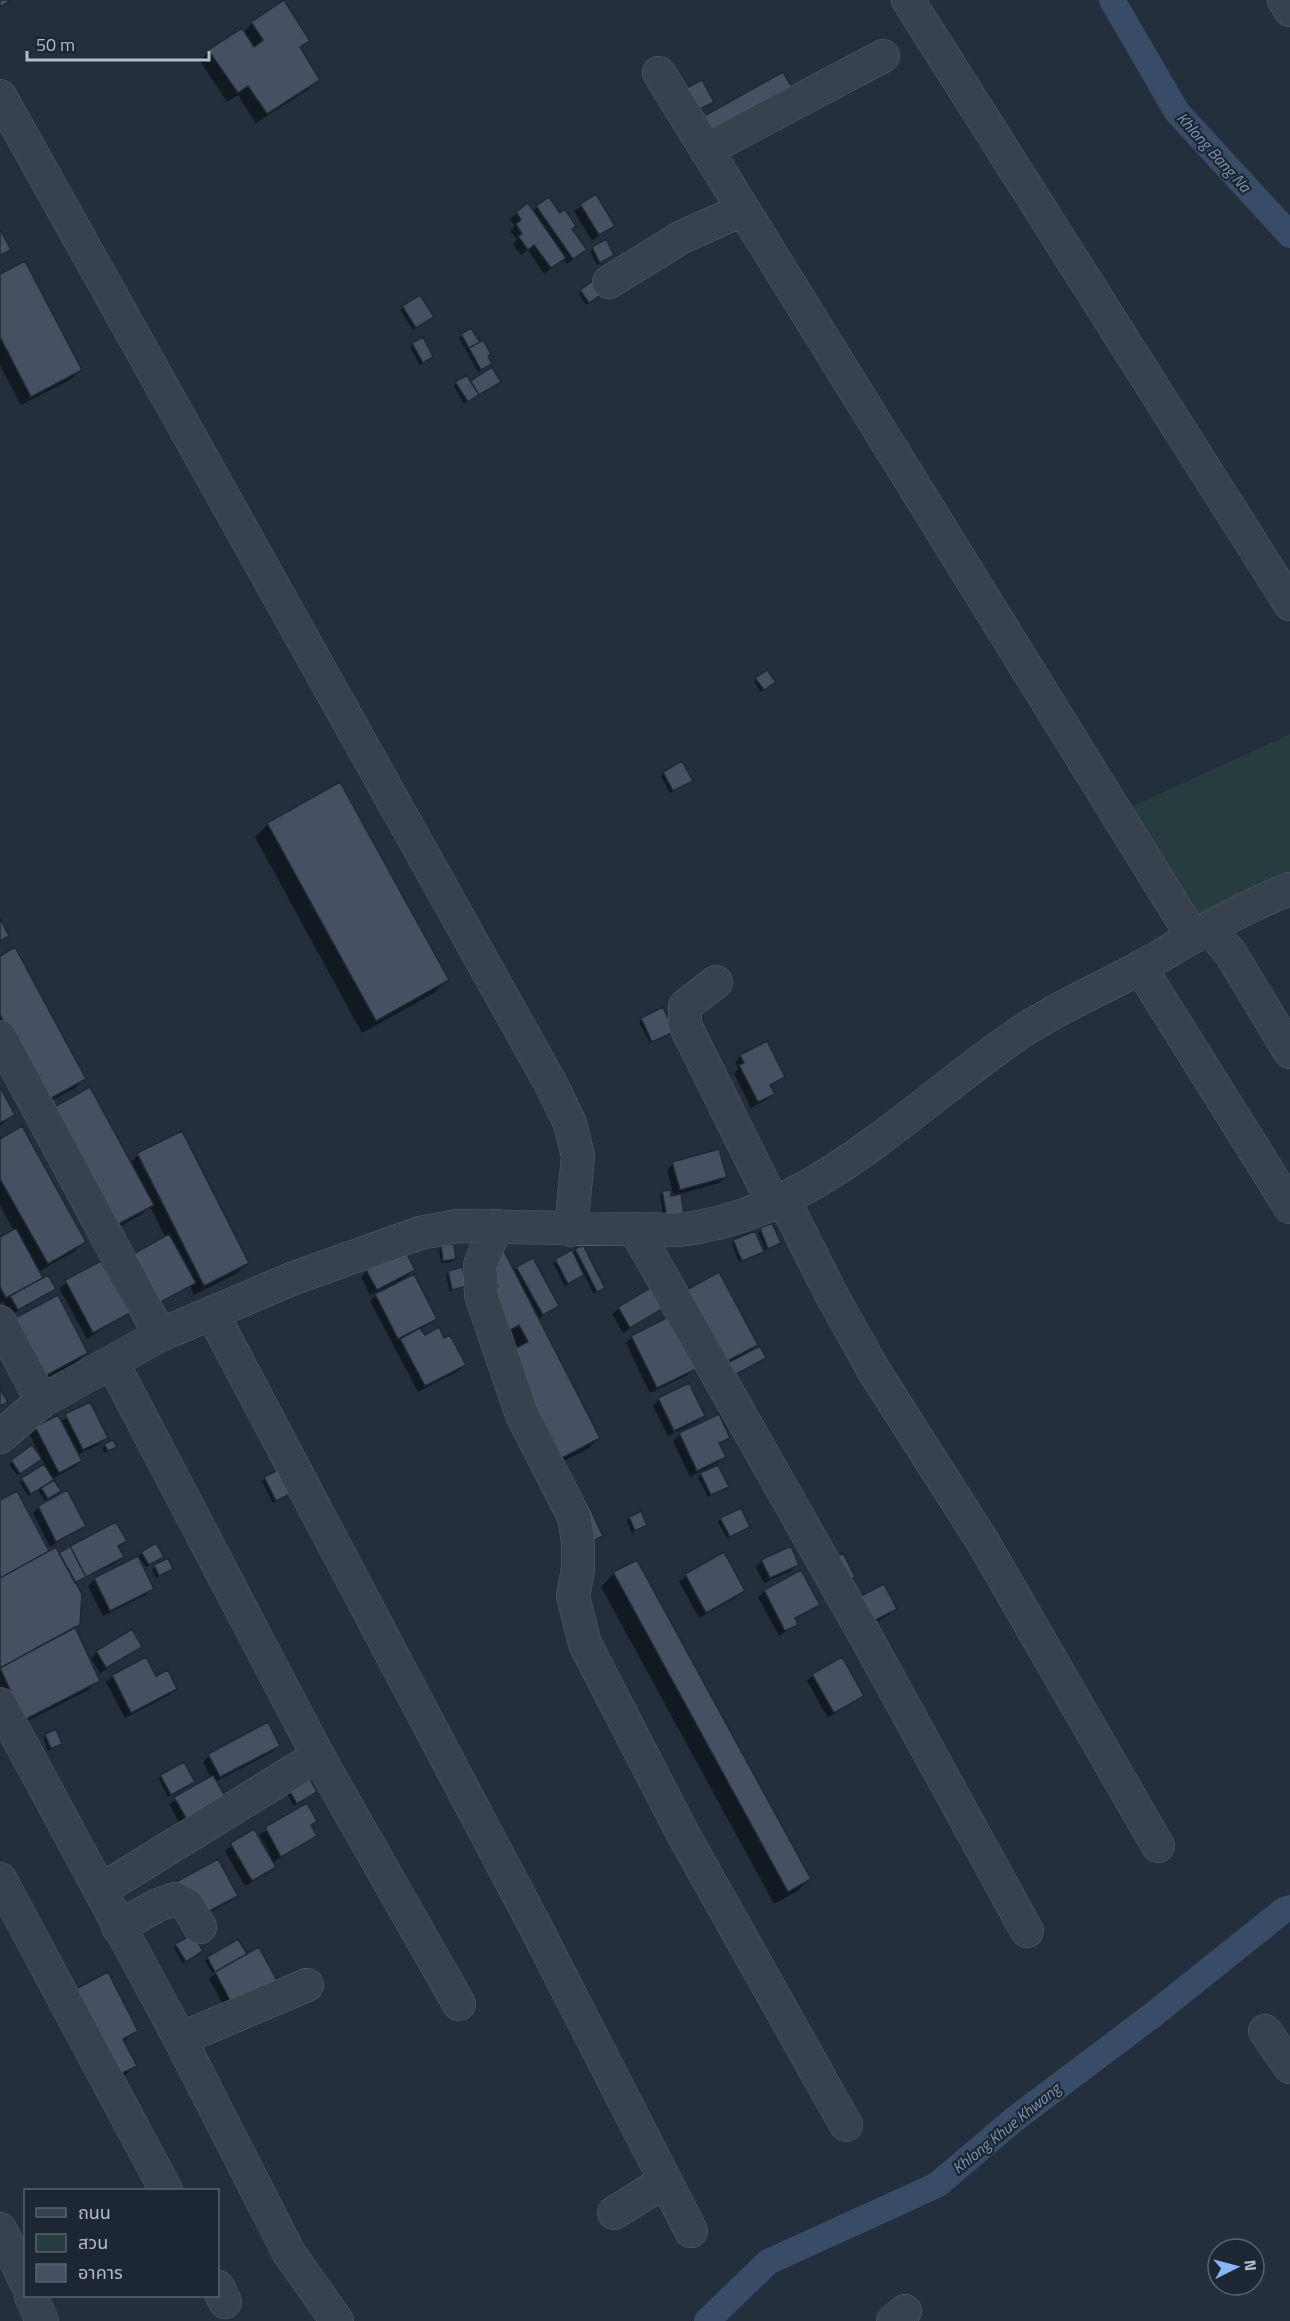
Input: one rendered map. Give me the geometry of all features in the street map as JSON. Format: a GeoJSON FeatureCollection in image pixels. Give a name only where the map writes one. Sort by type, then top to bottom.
{"type":"FeatureCollection","features":[{"type":"Feature","properties":{"kind":"street"},"geometry":{"type":"LineString","coordinates":[[908,0],[1290,604]]}},
{"type":"Feature","properties":{"kind":"street"},"geometry":{"type":"LineString","coordinates":[[1284,0],[1290,10]]}},
{"type":"Feature","properties":{"kind":"street"},"geometry":{"type":"LineString","coordinates":[[706,150],[883,56]]}},
{"type":"Feature","properties":{"kind":"street"},"geometry":{"type":"LineString","coordinates":[[660,73],[742,210],[1201,932],[1231,954],[1290,1052]]}},
{"type":"Feature","properties":{"kind":"street"},"geometry":{"type":"LineString","coordinates":[[0,96],[552,1086],[570,1123],[578,1156],[571,1230]]}},
{"type":"Feature","properties":{"kind":"street"},"geometry":{"type":"LineString","coordinates":[[609,282],[672,242],[742,210]]}},
{"type":"Feature","properties":{"kind":"street"},"geometry":{"type":"LineString","coordinates":[[0,1437],[42,1401],[160,1335],[294,1278],[420,1233],[457,1226],[571,1230],[678,1230],[707,1227],[778,1201],[817,1182],[855,1158],[1021,1032],[1201,932],[1290,889]]}},
{"type":"Feature","properties":{"kind":"street"},"geometry":{"type":"LineString","coordinates":[[1140,967],[1290,1206]]}},
{"type":"Feature","properties":{"kind":"street"},"geometry":{"type":"LineString","coordinates":[[716,982],[685,1006],[685,1025],[778,1201],[874,1371],[983,1542],[1158,1846]]}},
{"type":"Feature","properties":{"kind":"street"},"geometry":{"type":"LineString","coordinates":[[0,1037],[160,1335]]}},
{"type":"Feature","properties":{"kind":"street"},"geometry":{"type":"LineString","coordinates":[[496,1226],[480,1265],[481,1295],[522,1415],[574,1517],[578,1551],[573,1596],[585,1644],[683,1834],[846,2125]]}},
{"type":"Feature","properties":{"kind":"street"},"geometry":{"type":"LineString","coordinates":[[635,1229],[866,1637],[1027,1931]]}},
{"type":"Feature","properties":{"kind":"street"},"geometry":{"type":"LineString","coordinates":[[213,1314],[529,1913],[691,2231]]}},
{"type":"Feature","properties":{"kind":"street"},"geometry":{"type":"LineString","coordinates":[[0,1322],[42,1401]]}},
{"type":"Feature","properties":{"kind":"street"},"geometry":{"type":"LineString","coordinates":[[112,1362],[318,1756],[459,2004]]}},
{"type":"Feature","properties":{"kind":"street"},"geometry":{"type":"LineString","coordinates":[[0,1704],[180,2039],[289,2253],[337,2321]]}},
{"type":"Feature","properties":{"kind":"street"},"geometry":{"type":"LineString","coordinates":[[101,1890],[318,1756]]}},
{"type":"Feature","properties":{"kind":"street"},"geometry":{"type":"LineString","coordinates":[[0,1879],[165,2189]]}},
{"type":"Feature","properties":{"kind":"street"},"geometry":{"type":"LineString","coordinates":[[118,1926],[158,1905],[175,1899],[187,1905],[200,1927]]}},
{"type":"Feature","properties":{"kind":"street"},"geometry":{"type":"LineString","coordinates":[[180,2039],[307,1985]]}},
{"type":"Feature","properties":{"kind":"street"},"geometry":{"type":"LineString","coordinates":[[1265,2031],[1290,2067]]}},
{"type":"Feature","properties":{"kind":"street"},"geometry":{"type":"LineString","coordinates":[[614,2213],[665,2181]]}},
{"type":"Feature","properties":{"kind":"street"},"geometry":{"type":"LineString","coordinates":[[0,2229],[24,2291]]}},
{"type":"Feature","properties":{"kind":"green space"},"geometry":{"type":"Polygon","coordinates":[[[1290,734],[1290,906],[1186,950],[1107,818],[1290,734]]]}},
{"type":"Feature","properties":{"kind":"building"},"geometry":{"type":"Polygon","coordinates":[[[0,0],[12,0],[0,7],[0,0]]]}},
{"type":"Feature","properties":{"kind":"building"},"geometry":{"type":"Polygon","coordinates":[[[284,0],[310,41],[300,47],[320,80],[267,114],[248,86],[238,93],[208,50],[242,28],[254,47],[263,40],[251,22],[284,0]]]}},
{"type":"Feature","properties":{"kind":"building"},"geometry":{"type":"Polygon","coordinates":[[[783,72],[794,91],[714,135],[704,116],[783,72]]]}},
{"type":"Feature","properties":{"kind":"building"},"geometry":{"type":"Polygon","coordinates":[[[702,80],[714,102],[694,112],[682,90],[702,80]]]}},
{"type":"Feature","properties":{"kind":"building"},"geometry":{"type":"Polygon","coordinates":[[[596,194],[615,226],[599,235],[580,204],[596,194]]]}},
{"type":"Feature","properties":{"kind":"building"},"geometry":{"type":"Polygon","coordinates":[[[549,197],[560,213],[565,209],[576,226],[572,229],[587,250],[573,259],[536,206],[549,197]]]}},
{"type":"Feature","properties":{"kind":"building"},"geometry":{"type":"Polygon","coordinates":[[[528,203],[566,258],[551,268],[534,245],[528,250],[518,236],[522,234],[516,224],[521,220],[516,212],[528,203]]]}},
{"type":"Feature","properties":{"kind":"building"},"geometry":{"type":"Polygon","coordinates":[[[0,229],[11,250],[0,255],[0,229]]]}},
{"type":"Feature","properties":{"kind":"building"},"geometry":{"type":"Polygon","coordinates":[[[606,239],[614,255],[600,263],[592,247],[606,239]]]}},
{"type":"Feature","properties":{"kind":"building"},"geometry":{"type":"Polygon","coordinates":[[[25,261],[82,370],[31,397],[0,337],[0,274],[25,261]]]}},
{"type":"Feature","properties":{"kind":"building"},"geometry":{"type":"Polygon","coordinates":[[[596,279],[605,292],[589,303],[580,290],[596,279]]]}},
{"type":"Feature","properties":{"kind":"building"},"geometry":{"type":"Polygon","coordinates":[[[420,295],[434,317],[416,328],[402,306],[420,295]]]}},
{"type":"Feature","properties":{"kind":"building"},"geometry":{"type":"Polygon","coordinates":[[[471,328],[480,342],[469,348],[461,334],[471,328]]]}},
{"type":"Feature","properties":{"kind":"building"},"geometry":{"type":"Polygon","coordinates":[[[423,337],[433,357],[423,363],[412,343],[423,337]]]}},
{"type":"Feature","properties":{"kind":"building"},"geometry":{"type":"Polygon","coordinates":[[[483,340],[491,354],[488,356],[492,364],[481,370],[469,348],[483,340]]]}},
{"type":"Feature","properties":{"kind":"building"},"geometry":{"type":"Polygon","coordinates":[[[492,367],[501,382],[479,395],[470,381],[492,367]]]}},
{"type":"Feature","properties":{"kind":"building"},"geometry":{"type":"Polygon","coordinates":[[[467,375],[479,395],[468,402],[455,382],[467,375]]]}},
{"type":"Feature","properties":{"kind":"building"},"geometry":{"type":"Polygon","coordinates":[[[767,670],[776,682],[764,690],[755,678],[767,670]]]}},
{"type":"Feature","properties":{"kind":"building"},"geometry":{"type":"Polygon","coordinates":[[[682,761],[693,781],[673,791],[663,772],[682,761]]]}},
{"type":"Feature","properties":{"kind":"building"},"geometry":{"type":"Polygon","coordinates":[[[340,782],[449,980],[376,1021],[267,823],[340,782]]]}},
{"type":"Feature","properties":{"kind":"building"},"geometry":{"type":"Polygon","coordinates":[[[0,918],[9,936],[0,941],[0,918]]]}},
{"type":"Feature","properties":{"kind":"building"},"geometry":{"type":"Polygon","coordinates":[[[15,947],[86,1079],[46,1101],[0,1015],[0,956],[15,947]]]}},
{"type":"Feature","properties":{"kind":"building"},"geometry":{"type":"Polygon","coordinates":[[[663,1007],[674,1032],[652,1042],[641,1018],[663,1007]]]}},
{"type":"Feature","properties":{"kind":"building"},"geometry":{"type":"Polygon","coordinates":[[[767,1041],[785,1077],[770,1085],[775,1094],[758,1102],[739,1065],[744,1063],[740,1055],[767,1041]]]}},
{"type":"Feature","properties":{"kind":"building"},"geometry":{"type":"Polygon","coordinates":[[[0,1087],[15,1115],[0,1123],[0,1087]]]}},
{"type":"Feature","properties":{"kind":"building"},"geometry":{"type":"Polygon","coordinates":[[[90,1087],[154,1205],[111,1228],[47,1111],[90,1087]]]}},
{"type":"Feature","properties":{"kind":"building"},"geometry":{"type":"Polygon","coordinates":[[[22,1126],[86,1242],[48,1264],[0,1179],[0,1139],[22,1126]]]}},
{"type":"Feature","properties":{"kind":"building"},"geometry":{"type":"Polygon","coordinates":[[[182,1131],[249,1263],[204,1286],[137,1153],[182,1131]]]}},
{"type":"Feature","properties":{"kind":"building"},"geometry":{"type":"Polygon","coordinates":[[[719,1149],[727,1177],[680,1190],[672,1162],[719,1149]]]}},
{"type":"Feature","properties":{"kind":"building"},"geometry":{"type":"Polygon","coordinates":[[[671,1190],[671,1196],[681,1194],[684,1215],[667,1218],[662,1191],[671,1190]]]}},
{"type":"Feature","properties":{"kind":"building"},"geometry":{"type":"Polygon","coordinates":[[[772,1223],[781,1243],[768,1249],[760,1228],[772,1223]]]}},
{"type":"Feature","properties":{"kind":"building"},"geometry":{"type":"Polygon","coordinates":[[[16,1228],[43,1278],[6,1298],[0,1287],[0,1237],[16,1228]]]}},
{"type":"Feature","properties":{"kind":"building"},"geometry":{"type":"Polygon","coordinates":[[[755,1231],[764,1252],[742,1261],[733,1240],[755,1231]]]}},
{"type":"Feature","properties":{"kind":"building"},"geometry":{"type":"Polygon","coordinates":[[[169,1234],[196,1283],[159,1303],[133,1254],[169,1234]]]}},
{"type":"Feature","properties":{"kind":"building"},"geometry":{"type":"Polygon","coordinates":[[[454,1244],[456,1259],[443,1261],[441,1245],[454,1244]]]}},
{"type":"Feature","properties":{"kind":"building"},"geometry":{"type":"Polygon","coordinates":[[[583,1245],[605,1288],[597,1292],[575,1249],[583,1245]]]}},
{"type":"Feature","properties":{"kind":"building"},"geometry":{"type":"Polygon","coordinates":[[[503,1249],[600,1438],[562,1458],[508,1352],[528,1342],[519,1325],[507,1332],[486,1292],[498,1286],[484,1259],[503,1249]]]}},
{"type":"Feature","properties":{"kind":"building"},"geometry":{"type":"Polygon","coordinates":[[[405,1250],[415,1270],[377,1290],[366,1270],[405,1250]]]}},
{"type":"Feature","properties":{"kind":"building"},"geometry":{"type":"Polygon","coordinates":[[[572,1250],[584,1275],[568,1284],[555,1259],[572,1250]]]}},
{"type":"Feature","properties":{"kind":"building"},"geometry":{"type":"Polygon","coordinates":[[[533,1258],[559,1306],[543,1315],[516,1267],[533,1258]]]}},
{"type":"Feature","properties":{"kind":"building"},"geometry":{"type":"Polygon","coordinates":[[[101,1261],[130,1313],[93,1333],[65,1280],[101,1261]]]}},
{"type":"Feature","properties":{"kind":"building"},"geometry":{"type":"Polygon","coordinates":[[[462,1267],[467,1286],[452,1290],[448,1271],[462,1267]]]}},
{"type":"Feature","properties":{"kind":"building"},"geometry":{"type":"Polygon","coordinates":[[[719,1272],[758,1345],[718,1366],[681,1293],[719,1272]]]}},
{"type":"Feature","properties":{"kind":"building"},"geometry":{"type":"Polygon","coordinates":[[[414,1274],[437,1319],[398,1339],[375,1294],[414,1274]]]}},
{"type":"Feature","properties":{"kind":"building"},"geometry":{"type":"Polygon","coordinates":[[[48,1275],[56,1289],[18,1310],[10,1296],[48,1275]]]}},
{"type":"Feature","properties":{"kind":"building"},"geometry":{"type":"Polygon","coordinates":[[[650,1288],[662,1309],[630,1328],[618,1307],[650,1288]]]}},
{"type":"Feature","properties":{"kind":"building"},"geometry":{"type":"Polygon","coordinates":[[[58,1295],[88,1353],[45,1376],[15,1318],[58,1295]]]}},
{"type":"Feature","properties":{"kind":"building"},"geometry":{"type":"Polygon","coordinates":[[[670,1316],[696,1369],[657,1388],[631,1336],[670,1316]]]}},
{"type":"Feature","properties":{"kind":"building"},"geometry":{"type":"Polygon","coordinates":[[[439,1327],[444,1338],[450,1335],[466,1365],[425,1386],[400,1339],[420,1328],[425,1335],[439,1327]]]}},
{"type":"Feature","properties":{"kind":"building"},"geometry":{"type":"Polygon","coordinates":[[[760,1346],[766,1358],[727,1379],[720,1367],[760,1346]]]}},
{"type":"Feature","properties":{"kind":"building"},"geometry":{"type":"Polygon","coordinates":[[[689,1383],[705,1416],[674,1431],[658,1398],[689,1383]]]}},
{"type":"Feature","properties":{"kind":"building"},"geometry":{"type":"Polygon","coordinates":[[[0,1389],[8,1402],[0,1406],[0,1389]]]}},
{"type":"Feature","properties":{"kind":"building"},"geometry":{"type":"Polygon","coordinates":[[[90,1402],[108,1438],[83,1450],[65,1414],[90,1402]]]}},
{"type":"Feature","properties":{"kind":"building"},"geometry":{"type":"Polygon","coordinates":[[[719,1414],[730,1438],[719,1443],[726,1457],[697,1471],[679,1433],[719,1414]]]}},
{"type":"Feature","properties":{"kind":"building"},"geometry":{"type":"Polygon","coordinates":[[[58,1415],[82,1461],[59,1473],[35,1427],[58,1415]]]}},
{"type":"Feature","properties":{"kind":"building"},"geometry":{"type":"Polygon","coordinates":[[[113,1440],[117,1447],[108,1451],[104,1444],[113,1440]]]}},
{"type":"Feature","properties":{"kind":"building"},"geometry":{"type":"Polygon","coordinates":[[[32,1445],[42,1459],[20,1474],[11,1460],[32,1445]]]}},
{"type":"Feature","properties":{"kind":"building"},"geometry":{"type":"Polygon","coordinates":[[[44,1464],[54,1480],[31,1494],[21,1478],[44,1464]]]}},
{"type":"Feature","properties":{"kind":"building"},"geometry":{"type":"Polygon","coordinates":[[[718,1465],[729,1487],[711,1495],[700,1473],[718,1465]]]}},
{"type":"Feature","properties":{"kind":"building"},"geometry":{"type":"Polygon","coordinates":[[[280,1469],[292,1493],[276,1501],[264,1477],[280,1469]]]}},
{"type":"Feature","properties":{"kind":"building"},"geometry":{"type":"Polygon","coordinates":[[[54,1480],[61,1491],[48,1499],[41,1488],[54,1480]]]}},
{"type":"Feature","properties":{"kind":"building"},"geometry":{"type":"Polygon","coordinates":[[[67,1490],[86,1526],[56,1542],[38,1506],[67,1490]]]}},
{"type":"Feature","properties":{"kind":"building"},"geometry":{"type":"Polygon","coordinates":[[[17,1491],[49,1551],[0,1578],[0,1500],[17,1491]]]}},
{"type":"Feature","properties":{"kind":"building"},"geometry":{"type":"Polygon","coordinates":[[[589,1506],[603,1536],[588,1543],[574,1513],[589,1506]]]}},
{"type":"Feature","properties":{"kind":"building"},"geometry":{"type":"Polygon","coordinates":[[[741,1508],[750,1527],[730,1537],[720,1518],[741,1508]]]}},
{"type":"Feature","properties":{"kind":"building"},"geometry":{"type":"Polygon","coordinates":[[[641,1511],[647,1525],[635,1531],[629,1517],[641,1511]]]}},
{"type":"Feature","properties":{"kind":"building"},"geometry":{"type":"Polygon","coordinates":[[[116,1522],[127,1541],[118,1546],[124,1557],[86,1577],[70,1546],[116,1522]]]}},
{"type":"Feature","properties":{"kind":"building"},"geometry":{"type":"Polygon","coordinates":[[[156,1543],[164,1557],[149,1565],[141,1552],[156,1543]]]}},
{"type":"Feature","properties":{"kind":"building"},"geometry":{"type":"Polygon","coordinates":[[[70,1546],[86,1577],[75,1583],[59,1553],[70,1546]]]}},
{"type":"Feature","properties":{"kind":"building"},"geometry":{"type":"Polygon","coordinates":[[[791,1546],[799,1565],[770,1578],[761,1560],[791,1546]]]}},
{"type":"Feature","properties":{"kind":"building"},"geometry":{"type":"Polygon","coordinates":[[[56,1547],[82,1594],[80,1625],[0,1668],[0,1578],[56,1547]]]}},
{"type":"Feature","properties":{"kind":"building"},"geometry":{"type":"Polygon","coordinates":[[[724,1552],[745,1591],[706,1613],[685,1574],[724,1552]]]}},
{"type":"Feature","properties":{"kind":"building"},"geometry":{"type":"Polygon","coordinates":[[[843,1553],[855,1577],[844,1583],[832,1560],[843,1553]]]}},
{"type":"Feature","properties":{"kind":"building"},"geometry":{"type":"Polygon","coordinates":[[[138,1556],[154,1589],[110,1611],[94,1578],[138,1556]]]}},
{"type":"Feature","properties":{"kind":"building"},"geometry":{"type":"Polygon","coordinates":[[[168,1558],[173,1569],[159,1576],[154,1565],[168,1558]]]}},
{"type":"Feature","properties":{"kind":"building"},"geometry":{"type":"Polygon","coordinates":[[[637,1560],[811,1879],[788,1892],[613,1572],[637,1560]]]}},
{"type":"Feature","properties":{"kind":"building"},"geometry":{"type":"Polygon","coordinates":[[[801,1570],[820,1605],[795,1618],[798,1625],[785,1631],[764,1590],[801,1570]]]}},
{"type":"Feature","properties":{"kind":"building"},"geometry":{"type":"Polygon","coordinates":[[[884,1584],[897,1609],[866,1625],[853,1600],[884,1584]]]}},
{"type":"Feature","properties":{"kind":"building"},"geometry":{"type":"Polygon","coordinates":[[[75,1627],[100,1681],[24,1720],[0,1668],[75,1627]]]}},
{"type":"Feature","properties":{"kind":"building"},"geometry":{"type":"Polygon","coordinates":[[[132,1629],[142,1647],[106,1668],[96,1651],[132,1629]]]}},
{"type":"Feature","properties":{"kind":"building"},"geometry":{"type":"Polygon","coordinates":[[[146,1657],[156,1676],[168,1670],[177,1689],[131,1713],[112,1675],[146,1657]]]}},
{"type":"Feature","properties":{"kind":"building"},"geometry":{"type":"Polygon","coordinates":[[[842,1657],[864,1696],[834,1713],[812,1674],[842,1657]]]}},
{"type":"Feature","properties":{"kind":"building"},"geometry":{"type":"Polygon","coordinates":[[[268,1722],[280,1746],[220,1777],[208,1754],[268,1722]]]}},
{"type":"Feature","properties":{"kind":"building"},"geometry":{"type":"Polygon","coordinates":[[[56,1729],[62,1744],[51,1749],[45,1734],[56,1729]]]}},
{"type":"Feature","properties":{"kind":"building"},"geometry":{"type":"Polygon","coordinates":[[[184,1762],[195,1782],[171,1795],[160,1775],[184,1762]]]}},
{"type":"Feature","properties":{"kind":"building"},"geometry":{"type":"Polygon","coordinates":[[[213,1775],[230,1805],[191,1827],[174,1797],[213,1775]]]}},
{"type":"Feature","properties":{"kind":"building"},"geometry":{"type":"Polygon","coordinates":[[[309,1777],[317,1792],[297,1804],[288,1788],[309,1777]]]}},
{"type":"Feature","properties":{"kind":"building"},"geometry":{"type":"Polygon","coordinates":[[[307,1803],[317,1821],[311,1825],[317,1836],[281,1857],[265,1827],[307,1803]]]}},
{"type":"Feature","properties":{"kind":"building"},"geometry":{"type":"Polygon","coordinates":[[[254,1829],[276,1867],[252,1881],[230,1843],[254,1829]]]}},
{"type":"Feature","properties":{"kind":"building"},"geometry":{"type":"Polygon","coordinates":[[[218,1859],[238,1896],[196,1918],[176,1882],[218,1859]]]}},
{"type":"Feature","properties":{"kind":"building"},"geometry":{"type":"Polygon","coordinates":[[[193,1934],[203,1951],[186,1962],[175,1944],[193,1934]]]}},
{"type":"Feature","properties":{"kind":"building"},"geometry":{"type":"Polygon","coordinates":[[[238,1939],[247,1954],[215,1972],[207,1957],[238,1939]]]}},
{"type":"Feature","properties":{"kind":"building"},"geometry":{"type":"Polygon","coordinates":[[[259,1947],[281,1988],[236,2012],[215,1972],[259,1947]]]}},
{"type":"Feature","properties":{"kind":"building"},"geometry":{"type":"Polygon","coordinates":[[[108,1972],[138,2031],[123,2039],[137,2066],[114,2077],[70,1992],[108,1972]]]}},
{"type":"Feature","properties":{"kind":"waterway","name":"Khlong Bang Na"},"geometry":{"type":"LineString","coordinates":[[1112,0],[1177,112],[1290,235]]}},
{"type":"Feature","properties":{"kind":"waterway","name":"Khlong Khue Khwang"},"geometry":{"type":"LineString","coordinates":[[707,2321],[768,2262],[937,2185],[1016,2118],[1154,2014],[1284,1910],[1290,1908]]}}]}
